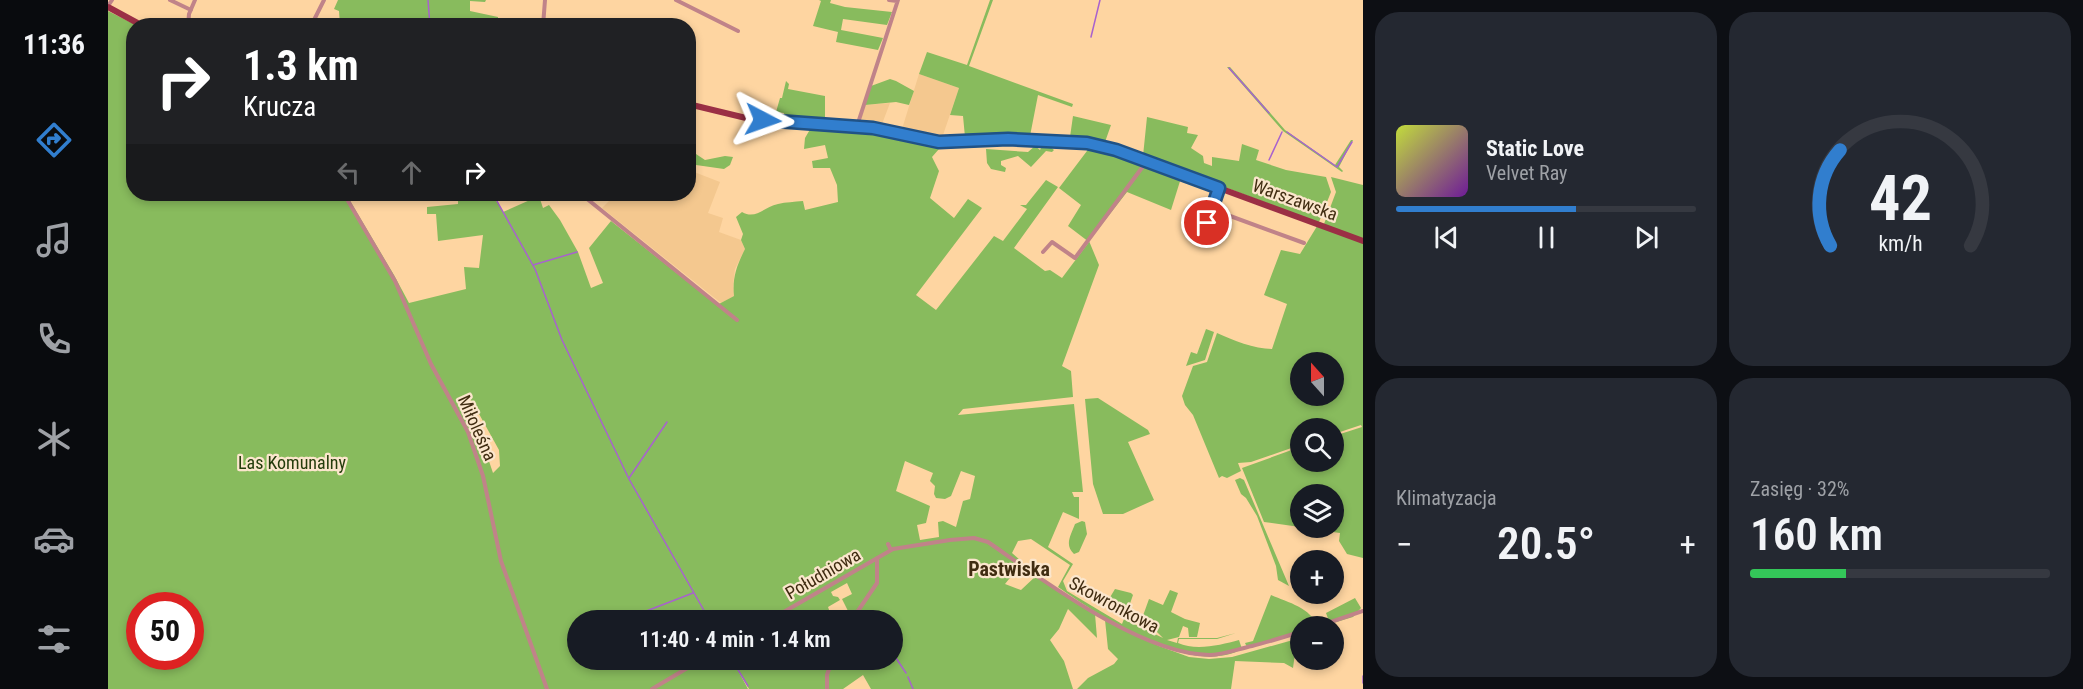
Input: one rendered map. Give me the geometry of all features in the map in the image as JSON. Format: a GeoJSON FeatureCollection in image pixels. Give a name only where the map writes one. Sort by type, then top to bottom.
{"type":"FeatureCollection","features":[{"type":"Feature","properties":{"kind":"main road"},"geometry":{"type":"LineString","coordinates":[[108,6],[129,18]]}},
{"type":"Feature","properties":{"kind":"main road","name":"Warszawska"},"geometry":{"type":"LineString","coordinates":[[696,106],[746,118],[882,129],[939,142],[1008,139],[1104,146],[1363,241]]}},
{"type":"Feature","properties":{"kind":"street"},"geometry":{"type":"LineString","coordinates":[[108,6],[112,0]]}},
{"type":"Feature","properties":{"kind":"street"},"geometry":{"type":"LineString","coordinates":[[170,0],[191,10]]}},
{"type":"Feature","properties":{"kind":"street"},"geometry":{"type":"LineString","coordinates":[[190,18],[195,0]]}},
{"type":"Feature","properties":{"kind":"street"},"geometry":{"type":"LineString","coordinates":[[315,18],[324,0]]}},
{"type":"Feature","properties":{"kind":"street"},"geometry":{"type":"LineString","coordinates":[[544,18],[545,0]]}},
{"type":"Feature","properties":{"kind":"street"},"geometry":{"type":"LineString","coordinates":[[676,0],[738,31]]}},
{"type":"Feature","properties":{"kind":"street"},"geometry":{"type":"LineString","coordinates":[[857,126],[898,1],[889,0]]}},
{"type":"Feature","properties":{"kind":"street"},"geometry":{"type":"LineString","coordinates":[[1043,252],[1052,242],[1075,258],[1145,161]]}},
{"type":"Feature","properties":{"kind":"street"},"geometry":{"type":"LineString","coordinates":[[1207,223],[1219,188]]}},
{"type":"Feature","properties":{"kind":"street","name":"Miłoleśna"},"geometry":{"type":"LineString","coordinates":[[348,201],[395,281],[431,364],[468,432],[483,476],[501,561],[547,689]]}},
{"type":"Feature","properties":{"kind":"street"},"geometry":{"type":"LineString","coordinates":[[590,201],[737,320]]}},
{"type":"Feature","properties":{"kind":"street"},"geometry":{"type":"LineString","coordinates":[[1214,204],[1222,213],[1304,243]]}},
{"type":"Feature","properties":{"kind":"street","name":"Skowronkowa"},"geometry":{"type":"LineString","coordinates":[[891,550],[903,546],[950,540],[974,538],[984,540],[1068,598],[1158,644],[1192,653],[1211,655],[1227,653],[1290,635]]}},
{"type":"Feature","properties":{"kind":"street"},"geometry":{"type":"LineString","coordinates":[[888,544],[891,550]]}},
{"type":"Feature","properties":{"kind":"street","name":"Południowa"},"geometry":{"type":"LineString","coordinates":[[787,610],[891,550]]}},
{"type":"Feature","properties":{"kind":"street"},"geometry":{"type":"LineString","coordinates":[[858,610],[877,583],[877,558]]}},
{"type":"Feature","properties":{"kind":"street"},"geometry":{"type":"LineString","coordinates":[[1344,617],[1363,611]]}},
{"type":"Feature","properties":{"kind":"street"},"geometry":{"type":"LineString","coordinates":[[652,689],[684,670]]}},
{"type":"Feature","properties":{"kind":"street"},"geometry":{"type":"LineString","coordinates":[[827,689],[829,670]]}},
{"type":"Feature","properties":{"kind":"shaded area"},"geometry":{"type":"Polygon","coordinates":[[[919,74],[959,88],[942,138],[902,129],[919,74]]]}},
{"type":"Feature","properties":{"kind":"shaded area"},"geometry":{"type":"Polygon","coordinates":[[[890,103],[882,124],[860,121],[865,105],[890,103]]]}},
{"type":"Feature","properties":{"kind":"shaded area"},"geometry":{"type":"Polygon","coordinates":[[[696,173],[720,182],[708,213],[723,218],[719,232],[741,240],[745,249],[735,269],[734,296],[721,303],[602,208],[609,201],[696,201],[696,173]]]}},
{"type":"Feature","properties":{"kind":"green space"},"geometry":{"type":"Polygon","coordinates":[[[338,0],[486,0],[485,2],[470,1],[470,11],[498,18],[340,18],[339,11],[334,9],[338,0]]]}},
{"type":"Feature","properties":{"kind":"green space"},"geometry":{"type":"Polygon","coordinates":[[[819,0],[831,0],[830,3],[845,7],[892,12],[887,25],[843,19],[841,30],[883,38],[878,50],[836,42],[838,32],[813,26],[821,1],[819,0]]]}},
{"type":"Feature","properties":{"kind":"green space"},"geometry":{"type":"Polygon","coordinates":[[[990,0],[993,0],[969,66],[1073,104],[1072,107],[1038,95],[1030,136],[965,137],[963,116],[950,115],[959,88],[919,74],[927,52],[967,65],[990,0]]]}},
{"type":"Feature","properties":{"kind":"green space","name":"Las Komunalny"},"geometry":{"type":"Polygon","coordinates":[[[108,11],[126,20],[126,201],[350,201],[409,303],[466,289],[464,267],[479,268],[483,235],[438,241],[436,214],[427,214],[427,207],[458,204],[458,201],[496,201],[503,212],[528,201],[541,201],[543,208],[549,205],[560,220],[578,252],[591,288],[603,283],[589,248],[611,221],[717,305],[734,296],[736,272],[745,249],[741,240],[743,234],[736,217],[742,212],[752,215],[784,203],[803,201],[805,210],[838,202],[837,185],[830,168],[813,168],[812,161],[828,158],[825,145],[804,149],[805,138],[812,126],[860,129],[937,145],[939,149],[932,157],[939,171],[930,198],[954,218],[968,199],[982,208],[916,295],[936,310],[994,236],[1003,241],[1027,209],[1020,205],[1026,205],[1046,180],[1058,187],[1014,248],[1045,271],[1050,270],[1062,278],[1089,242],[1068,226],[1081,205],[1059,188],[1090,147],[1114,152],[1181,178],[1171,210],[1127,192],[1089,241],[1099,265],[1062,366],[1071,371],[1073,397],[963,409],[958,415],[1074,404],[1083,492],[1072,492],[1074,497],[1079,497],[1079,519],[1063,512],[1048,547],[1073,564],[1063,581],[1067,591],[1122,624],[1124,619],[1163,638],[1155,630],[1140,624],[1149,599],[1163,605],[1170,590],[1178,593],[1171,612],[1200,623],[1197,637],[1189,637],[1188,628],[1183,626],[1179,637],[1167,640],[1177,643],[1178,638],[1217,638],[1236,633],[1217,639],[1179,639],[1178,643],[1200,647],[1239,640],[1242,649],[1221,656],[1197,656],[1172,650],[1121,627],[1058,587],[1070,565],[1031,539],[1018,541],[1012,553],[1021,564],[1005,584],[1021,590],[1037,575],[1095,614],[1097,638],[1068,609],[1059,629],[1050,640],[1064,661],[1073,689],[871,689],[863,675],[843,689],[749,689],[738,670],[903,670],[903,610],[848,610],[842,599],[852,594],[847,583],[831,592],[840,600],[828,607],[829,610],[567,610],[567,670],[738,670],[748,689],[108,689],[108,11]],[[467,396],[493,473],[500,466],[499,450],[467,396]],[[905,461],[896,491],[930,506],[926,523],[917,525],[920,540],[939,537],[938,522],[943,521],[956,527],[963,501],[970,499],[975,476],[961,471],[951,496],[945,499],[936,498],[934,494],[935,486],[930,481],[933,473],[905,461]]]}},
{"type":"Feature","properties":{"kind":"green space"},"geometry":{"type":"Polygon","coordinates":[[[1227,67],[1230,67],[1285,130],[1335,165],[1353,140],[1339,167],[1343,171],[1283,131],[1227,67]]]}},
{"type":"Feature","properties":{"kind":"green space"},"geometry":{"type":"Polygon","coordinates":[[[890,79],[914,91],[909,105],[896,102],[865,105],[871,86],[890,79]]]}},
{"type":"Feature","properties":{"kind":"green space"},"geometry":{"type":"Polygon","coordinates":[[[786,81],[789,84],[788,89],[825,96],[825,121],[784,117],[784,113],[776,112],[786,81]]]}},
{"type":"Feature","properties":{"kind":"green space"},"geometry":{"type":"Polygon","coordinates":[[[1073,116],[1111,125],[1105,142],[1070,137],[1073,116]]]}},
{"type":"Feature","properties":{"kind":"green space"},"geometry":{"type":"Polygon","coordinates":[[[1147,117],[1188,127],[1187,133],[1198,135],[1191,148],[1203,156],[1204,163],[1212,166],[1212,157],[1239,161],[1242,144],[1259,150],[1256,160],[1286,170],[1326,177],[1331,192],[1319,222],[1324,224],[1336,192],[1331,177],[1363,185],[1363,558],[1347,554],[1339,541],[1339,538],[1344,538],[1344,484],[1290,484],[1290,526],[1264,522],[1242,468],[1290,451],[1290,472],[1344,472],[1344,433],[1362,427],[1361,425],[1344,431],[1344,418],[1290,418],[1290,448],[1251,462],[1238,463],[1241,471],[1227,478],[1222,476],[1219,478],[1193,415],[1185,405],[1182,396],[1193,366],[1207,362],[1217,333],[1251,346],[1272,349],[1287,304],[1264,295],[1281,250],[1300,254],[1319,223],[1143,156],[1147,117]]]}},
{"type":"Feature","properties":{"kind":"green space"},"geometry":{"type":"Polygon","coordinates":[[[1039,144],[1046,144],[1054,150],[1046,151],[1031,167],[1018,156],[1001,161],[1001,165],[1006,168],[1005,172],[991,169],[987,163],[986,149],[1028,152],[1035,146],[1040,150],[1042,146],[1039,144]]]}},
{"type":"Feature","properties":{"kind":"green space"},"geometry":{"type":"Polygon","coordinates":[[[696,154],[705,160],[725,156],[733,157],[730,165],[724,169],[696,165],[696,154]]]}},
{"type":"Feature","properties":{"kind":"green space"},"geometry":{"type":"Polygon","coordinates":[[[1206,329],[1214,332],[1205,360],[1186,366],[1191,352],[1197,354],[1206,329]]]}},
{"type":"Feature","properties":{"kind":"green space"},"geometry":{"type":"Polygon","coordinates":[[[1098,398],[1148,430],[1150,434],[1128,442],[1154,500],[1123,514],[1103,514],[1093,484],[1085,399],[1098,398]]]}},
{"type":"Feature","properties":{"kind":"green space"},"geometry":{"type":"Polygon","coordinates":[[[1240,478],[1244,480],[1289,586],[1278,580],[1276,566],[1257,516],[1241,494],[1235,480],[1240,478]]]}},
{"type":"Feature","properties":{"kind":"green space"},"geometry":{"type":"Polygon","coordinates":[[[1085,522],[1087,534],[1079,552],[1074,554],[1069,547],[1069,540],[1075,524],[1085,522]]]}},
{"type":"Feature","properties":{"kind":"green space"},"geometry":{"type":"Polygon","coordinates":[[[1115,589],[1133,595],[1126,615],[1106,604],[1115,589]]]}},
{"type":"Feature","properties":{"kind":"green space"},"geometry":{"type":"Polygon","coordinates":[[[1271,595],[1294,604],[1311,616],[1290,616],[1290,636],[1247,647],[1245,643],[1253,641],[1271,595]]]}},
{"type":"Feature","properties":{"kind":"green space"},"geometry":{"type":"Polygon","coordinates":[[[1355,598],[1361,608],[1353,617],[1344,620],[1344,616],[1327,616],[1326,613],[1355,598]]]}},
{"type":"Feature","properties":{"kind":"green space"},"geometry":{"type":"Polygon","coordinates":[[[1105,620],[1159,646],[1189,657],[1209,659],[1232,657],[1290,641],[1290,666],[1284,663],[1235,661],[1231,689],[1077,689],[1088,678],[1114,664],[1118,659],[1108,649],[1105,620]]]}},
{"type":"Feature","properties":{"kind":"waterway"},"geometry":{"type":"LineString","coordinates":[[428,0],[429,18]]}},
{"type":"Feature","properties":{"kind":"waterway"},"geometry":{"type":"LineString","coordinates":[[1091,37],[1100,0]]}},
{"type":"Feature","properties":{"kind":"waterway"},"geometry":{"type":"LineString","coordinates":[[1229,68],[1269,113]]}},
{"type":"Feature","properties":{"kind":"waterway"},"geometry":{"type":"LineString","coordinates":[[1269,160],[1282,132]]}},
{"type":"Feature","properties":{"kind":"waterway"},"geometry":{"type":"LineString","coordinates":[[1287,132],[1337,167],[1352,142]]}},
{"type":"Feature","properties":{"kind":"waterway"},"geometry":{"type":"LineString","coordinates":[[497,201],[535,269],[562,340],[629,479],[704,610]]}},
{"type":"Feature","properties":{"kind":"waterway"},"geometry":{"type":"LineString","coordinates":[[533,265],[577,252]]}},
{"type":"Feature","properties":{"kind":"waterway"},"geometry":{"type":"LineString","coordinates":[[629,478],[667,422]]}},
{"type":"Feature","properties":{"kind":"waterway"},"geometry":{"type":"LineString","coordinates":[[649,610],[693,593]]}},
{"type":"Feature","properties":{"kind":"waterway"},"geometry":{"type":"LineString","coordinates":[[903,668],[906,673]]}},
{"type":"Feature","properties":{"kind":"waterway"},"geometry":{"type":"LineString","coordinates":[[738,670],[748,686]]}},
{"type":"Feature","properties":{"kind":"waterway"},"geometry":{"type":"LineString","coordinates":[[1363,676],[1363,683]]}},
{"type":"Feature","properties":{"kind":"waterway"},"geometry":{"type":"LineString","coordinates":[[908,677],[913,689]]}},
{"type":"Feature","properties":{"kind":"district","name":"Pastwiska"},"geometry":{"type":"Point","coordinates":[1009,569]}},
{"type":"Feature","properties":{"kind":"route"},"geometry":{"type":"LineString","coordinates":[[763,120],[890,130],[919,139],[939,142],[1008,139],[1067,141],[1104,146],[1219,188],[1207,223]]}}]}
